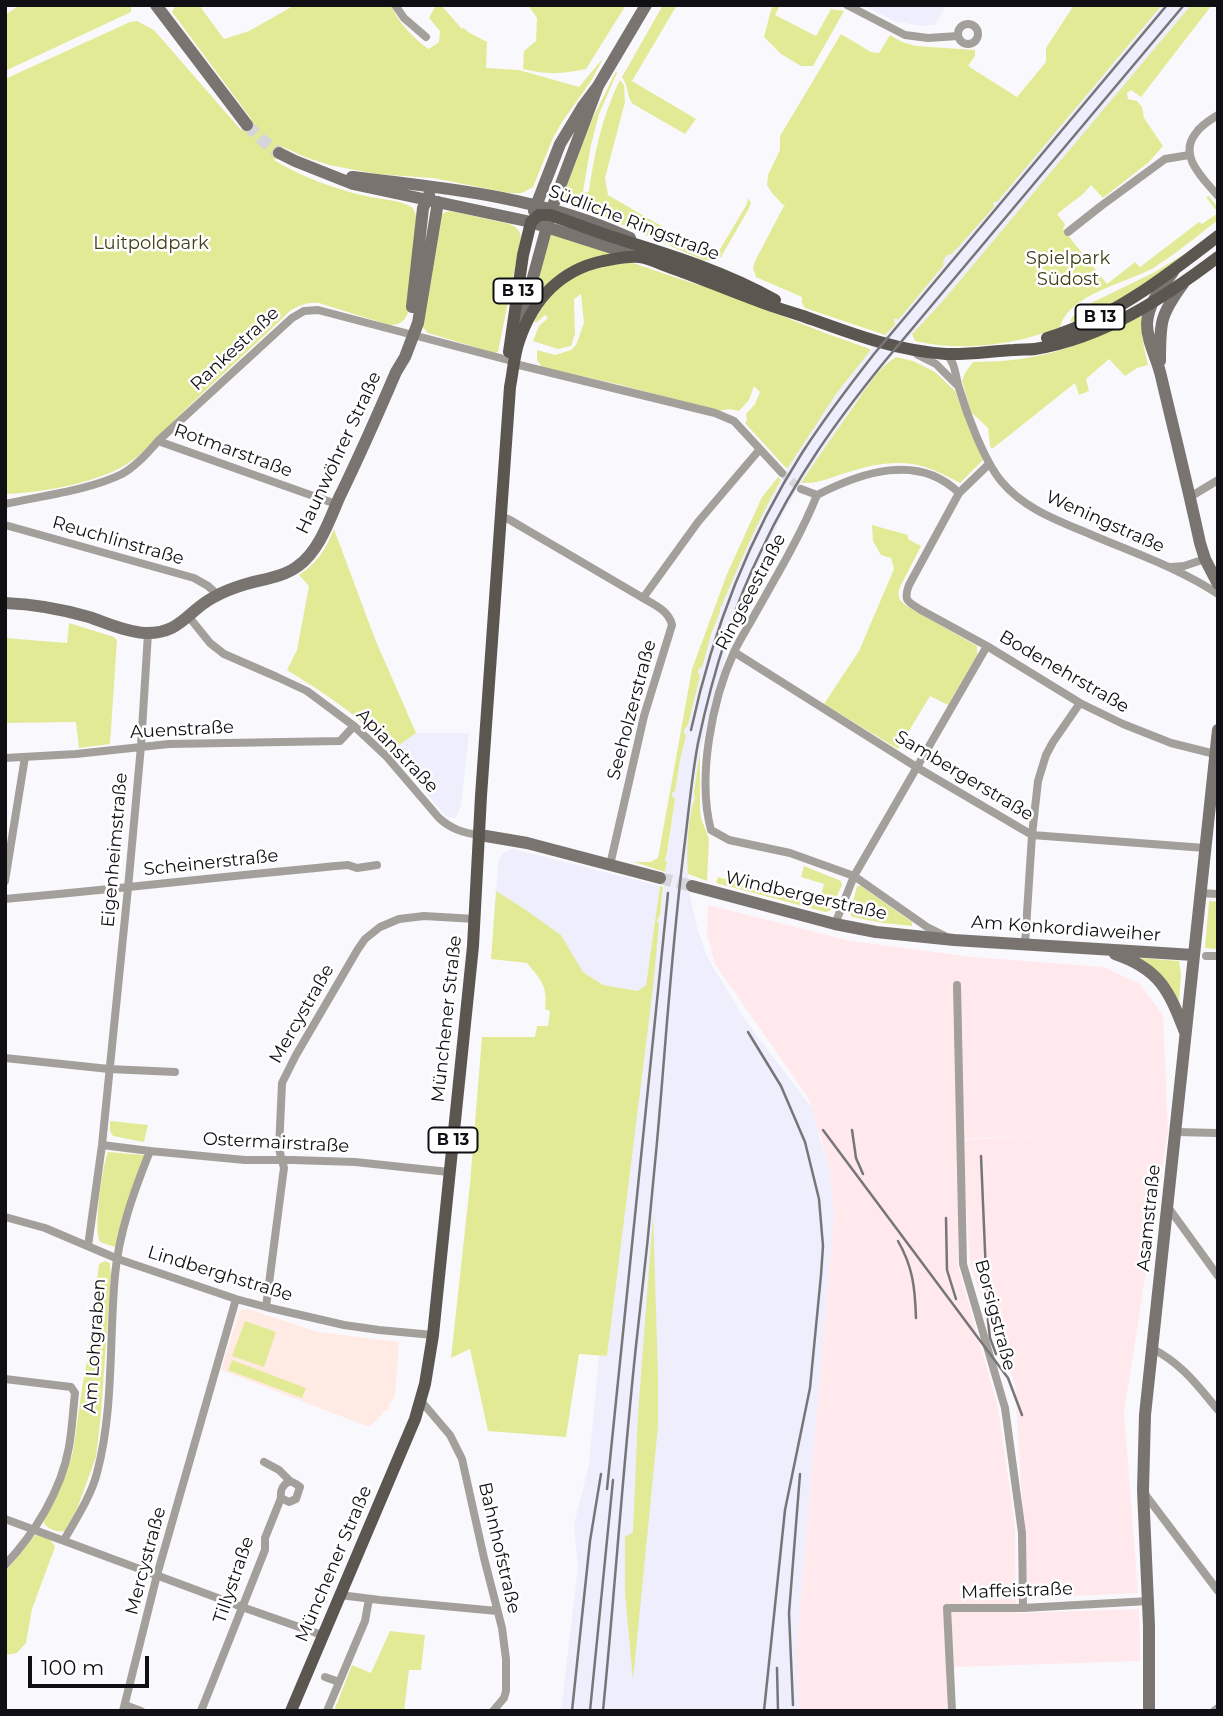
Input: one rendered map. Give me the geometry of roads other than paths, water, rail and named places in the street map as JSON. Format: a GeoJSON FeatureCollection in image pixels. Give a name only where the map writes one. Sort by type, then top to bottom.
{"type":"FeatureCollection","features":[{"type":"Feature","properties":{"kind":"main road"},"geometry":{"type":"LineString","coordinates":[[531,222],[539,215],[549,216]]}},
{"type":"Feature","properties":{"kind":"main road","name":"Südliche Ringstraße"},"geometry":{"type":"LineString","coordinates":[[549,216],[658,250],[729,278],[802,316]]}},
{"type":"Feature","properties":{"kind":"main road","name":"Münchener Straße"},"geometry":{"type":"LineString","coordinates":[[291,1711],[415,1419],[428,1371],[475,919],[511,362],[523,256],[531,222]]}},
{"type":"Feature","properties":{"kind":"main road","name":"Südliche Ringstraße"},"geometry":{"type":"LineString","coordinates":[[641,257],[866,338],[904,349],[946,354],[967,361],[1017,349],[1086,324],[1110,312],[1175,269],[1218,236]]}},
{"type":"Feature","properties":{"kind":"main road","name":"B 13"},"geometry":{"type":"LineString","coordinates":[[519,342],[537,304],[558,281],[572,271],[612,259],[641,257]]}},
{"type":"Feature","properties":{"kind":"main road","name":"Südliche Ringstraße"},"geometry":{"type":"LineString","coordinates":[[1017,349],[1042,348],[1083,336],[1122,319],[1185,281],[1218,257]]}},
{"type":"Feature","properties":{"kind":"main road","name":"Münchener Straße"},"geometry":{"type":"LineString","coordinates":[[511,362],[519,342]]}},
{"type":"Feature","properties":{"kind":"street"},"geometry":{"type":"LineString","coordinates":[[156,5],[247,125]]}},
{"type":"Feature","properties":{"kind":"street"},"geometry":{"type":"LineString","coordinates":[[396,5],[404,18],[426,37]]}},
{"type":"Feature","properties":{"kind":"street"},"geometry":{"type":"LineString","coordinates":[[598,86],[646,5]]}},
{"type":"Feature","properties":{"kind":"street"},"geometry":{"type":"LineString","coordinates":[[847,5],[905,35],[928,38],[958,36]]}},
{"type":"Feature","properties":{"kind":"street","name":"Münchener Straße"},"geometry":{"type":"LineString","coordinates":[[531,222],[560,144],[598,86]]}},
{"type":"Feature","properties":{"kind":"street","name":"Münchener Straße"},"geometry":{"type":"LineString","coordinates":[[519,342],[549,216],[598,86]]}},
{"type":"Feature","properties":{"kind":"street"},"geometry":{"type":"LineString","coordinates":[[1218,115],[1194,135],[1190,142],[1189,155],[1191,162],[1218,196]]}},
{"type":"Feature","properties":{"kind":"street"},"geometry":{"type":"LineString","coordinates":[[279,153],[361,186],[419,201],[432,198]]}},
{"type":"Feature","properties":{"kind":"street"},"geometry":{"type":"LineString","coordinates":[[1068,232],[1165,159],[1189,155]]}},
{"type":"Feature","properties":{"kind":"street"},"geometry":{"type":"LineString","coordinates":[[321,171],[418,185],[432,198]]}},
{"type":"Feature","properties":{"kind":"street","name":"Südliche Ringstraße"},"geometry":{"type":"LineString","coordinates":[[432,198],[537,205],[549,216],[641,257]]}},
{"type":"Feature","properties":{"kind":"street","name":"Südliche Ringstraße"},"geometry":{"type":"LineString","coordinates":[[432,198],[531,222]]}},
{"type":"Feature","properties":{"kind":"street","name":"Haunwöhrer Straße"},"geometry":{"type":"LineString","coordinates":[[148,633],[172,628],[218,595],[241,585],[282,574],[300,565],[319,540],[405,357],[410,335],[418,323],[432,198]]}},
{"type":"Feature","properties":{"kind":"street"},"geometry":{"type":"LineString","coordinates":[[1175,269],[1152,302],[1147,326],[1205,559],[1218,584]]}},
{"type":"Feature","properties":{"kind":"street"},"geometry":{"type":"LineString","coordinates":[[1160,372],[1160,326],[1170,301],[1185,281]]}},
{"type":"Feature","properties":{"kind":"street","name":"Rankestraße"},"geometry":{"type":"LineString","coordinates":[[5,504],[70,490],[122,473],[142,459],[292,318],[304,311],[318,310],[511,362]]}},
{"type":"Feature","properties":{"kind":"street","name":"Weningstraße"},"geometry":{"type":"LineString","coordinates":[[904,349],[936,364],[958,383]]}},
{"type":"Feature","properties":{"kind":"street","name":"Weningstraße"},"geometry":{"type":"LineString","coordinates":[[946,354],[952,361],[989,464],[1015,496],[1040,513],[1199,581],[1218,594]]}},
{"type":"Feature","properties":{"kind":"street"},"geometry":{"type":"LineString","coordinates":[[958,383],[967,361]]}},
{"type":"Feature","properties":{"kind":"street"},"geometry":{"type":"LineString","coordinates":[[511,362],[715,413],[734,421],[782,473]]}},
{"type":"Feature","properties":{"kind":"street","name":"Rotmarstraße"},"geometry":{"type":"LineString","coordinates":[[159,441],[336,505]]}},
{"type":"Feature","properties":{"kind":"street"},"geometry":{"type":"LineString","coordinates":[[501,516],[643,598],[698,523],[760,449]]}},
{"type":"Feature","properties":{"kind":"street"},"geometry":{"type":"LineString","coordinates":[[801,489],[817,495],[856,477],[900,469],[914,470],[939,478],[958,493],[989,464]]}},
{"type":"Feature","properties":{"kind":"street"},"geometry":{"type":"LineString","coordinates":[[1190,497],[1218,480]]}},
{"type":"Feature","properties":{"kind":"street","name":"Bodenehrstraße"},"geometry":{"type":"LineString","coordinates":[[958,493],[909,585],[906,598],[910,603],[1080,703],[1146,734],[1215,754]]}},
{"type":"Feature","properties":{"kind":"street","name":"Ringseestraße"},"geometry":{"type":"LineString","coordinates":[[711,830],[705,780],[708,748],[719,697],[734,652],[801,533],[817,495]]}},
{"type":"Feature","properties":{"kind":"street","name":"Reuchlinstraße"},"geometry":{"type":"LineString","coordinates":[[5,525],[194,578],[218,595]]}},
{"type":"Feature","properties":{"kind":"street"},"geometry":{"type":"LineString","coordinates":[[1168,567],[1184,566],[1205,559]]}},
{"type":"Feature","properties":{"kind":"street","name":"Seeholzerstraße"},"geometry":{"type":"LineString","coordinates":[[610,865],[644,716],[672,625],[665,612],[643,598]]}},
{"type":"Feature","properties":{"kind":"street"},"geometry":{"type":"LineString","coordinates":[[5,603],[54,608],[132,631],[148,633]]}},
{"type":"Feature","properties":{"kind":"street","name":"Apianstraße"},"geometry":{"type":"LineString","coordinates":[[189,617],[210,643],[224,654],[307,691],[354,726],[386,756],[447,825],[466,833],[480,835]]}},
{"type":"Feature","properties":{"kind":"street","name":"Eigenheimstraße"},"geometry":{"type":"LineString","coordinates":[[109,1069],[141,746],[148,633]]}},
{"type":"Feature","properties":{"kind":"street"},"geometry":{"type":"LineString","coordinates":[[835,924],[854,876],[987,646]]}},
{"type":"Feature","properties":{"kind":"street","name":"Sambergerstraße"},"geometry":{"type":"LineString","coordinates":[[734,652],[918,768],[1032,835],[1205,848]]}},
{"type":"Feature","properties":{"kind":"street"},"geometry":{"type":"LineString","coordinates":[[1024,944],[1038,781],[1046,755],[1080,703]]}},
{"type":"Feature","properties":{"kind":"street","name":"Auenstraße"},"geometry":{"type":"LineString","coordinates":[[5,758],[169,744],[340,741],[354,726]]}},
{"type":"Feature","properties":{"kind":"street","name":"Asamstraße"},"geometry":{"type":"LineString","coordinates":[[1149,1711],[1149,1601],[1143,1490],[1145,1415],[1186,1034],[1200,955],[1200,893],[1218,730]]}},
{"type":"Feature","properties":{"kind":"street"},"geometry":{"type":"LineString","coordinates":[[5,881],[25,757]]}},
{"type":"Feature","properties":{"kind":"street","name":"Am Konkordiaweiher"},"geometry":{"type":"LineString","coordinates":[[711,830],[729,840],[790,853],[854,876],[927,927],[954,940],[1200,955]]}},
{"type":"Feature","properties":{"kind":"street"},"geometry":{"type":"LineString","coordinates":[[480,835],[527,843],[660,878]]}},
{"type":"Feature","properties":{"kind":"street","name":"Scheinerstraße"},"geometry":{"type":"LineString","coordinates":[[5,899],[278,871],[377,865]]}},
{"type":"Feature","properties":{"kind":"street","name":"Windbergerstraße"},"geometry":{"type":"LineString","coordinates":[[692,886],[835,924],[876,932],[954,940]]}},
{"type":"Feature","properties":{"kind":"street"},"geometry":{"type":"LineString","coordinates":[[1200,893],[1218,894]]}},
{"type":"Feature","properties":{"kind":"street","name":"Mercystraße"},"geometry":{"type":"LineString","coordinates":[[266,1307],[283,1175],[279,1149],[281,1094],[285,1074],[365,939],[390,922],[411,916],[475,919]]}},
{"type":"Feature","properties":{"kind":"street"},"geometry":{"type":"LineString","coordinates":[[1098,948],[1138,963],[1162,984],[1171,997],[1186,1034]]}},
{"type":"Feature","properties":{"kind":"street"},"geometry":{"type":"LineString","coordinates":[[1200,955],[1218,956]]}},
{"type":"Feature","properties":{"kind":"street","name":"Borsigstraße"},"geometry":{"type":"LineString","coordinates":[[957,985],[963,1264],[1005,1408],[1022,1533],[1023,1608]]}},
{"type":"Feature","properties":{"kind":"street"},"geometry":{"type":"LineString","coordinates":[[5,1058],[109,1069],[175,1072]]}},
{"type":"Feature","properties":{"kind":"street"},"geometry":{"type":"LineString","coordinates":[[88,1247],[109,1069]]}},
{"type":"Feature","properties":{"kind":"street"},"geometry":{"type":"LineString","coordinates":[[1176,1132],[1218,1133]]}},
{"type":"Feature","properties":{"kind":"street","name":"Ostermairstraße"},"geometry":{"type":"LineString","coordinates":[[102,1145],[255,1161],[355,1163],[449,1172]]}},
{"type":"Feature","properties":{"kind":"street","name":"Am Lohgraben"},"geometry":{"type":"LineString","coordinates":[[64,1540],[96,1475],[103,1446],[115,1272],[123,1230],[150,1151]]}},
{"type":"Feature","properties":{"kind":"street"},"geometry":{"type":"LineString","coordinates":[[1168,1207],[1218,1276]]}},
{"type":"Feature","properties":{"kind":"street","name":"Lindberghstraße"},"geometry":{"type":"LineString","coordinates":[[5,1217],[34,1224],[118,1259],[266,1307],[344,1325],[433,1335]]}},
{"type":"Feature","properties":{"kind":"street","name":"Mercystraße"},"geometry":{"type":"LineString","coordinates":[[124,1708],[157,1575],[236,1298]]}},
{"type":"Feature","properties":{"kind":"street"},"geometry":{"type":"LineString","coordinates":[[1153,1349],[1187,1372],[1218,1410]]}},
{"type":"Feature","properties":{"kind":"street","name":"Am Lohgraben"},"geometry":{"type":"LineString","coordinates":[[5,1379],[71,1387],[75,1393],[65,1465],[34,1529],[5,1565]]}},
{"type":"Feature","properties":{"kind":"street","name":"Bahnhofstraße"},"geometry":{"type":"LineString","coordinates":[[421,1401],[450,1435],[462,1458],[498,1611],[505,1644],[507,1679],[504,1698],[493,1711]]}},
{"type":"Feature","properties":{"kind":"street"},"geometry":{"type":"LineString","coordinates":[[264,1462],[279,1470],[290,1481]]}},
{"type":"Feature","properties":{"kind":"street","name":"Tillystraße"},"geometry":{"type":"LineString","coordinates":[[201,1711],[265,1550],[265,1538],[281,1499],[282,1487],[290,1481],[300,1487],[296,1499],[289,1502],[281,1499]]}},
{"type":"Feature","properties":{"kind":"street"},"geometry":{"type":"LineString","coordinates":[[1143,1490],[1218,1591]]}},
{"type":"Feature","properties":{"kind":"street"},"geometry":{"type":"LineString","coordinates":[[5,1518],[322,1635]]}},
{"type":"Feature","properties":{"kind":"street"},"geometry":{"type":"LineString","coordinates":[[340,1595],[498,1611]]}},
{"type":"Feature","properties":{"kind":"street"},"geometry":{"type":"LineString","coordinates":[[327,1711],[365,1621],[369,1599]]}},
{"type":"Feature","properties":{"kind":"street","name":"Maffeistraße"},"geometry":{"type":"LineString","coordinates":[[953,1711],[947,1608],[1023,1608],[1149,1601]]}},
{"type":"Feature","properties":{"kind":"street"},"geometry":{"type":"LineString","coordinates":[[325,1677],[339,1682]]}},
{"type":"Feature","properties":{"kind":"street"},"geometry":{"type":"LineString","coordinates":[[124,1708],[141,1711]]}},
{"type":"Feature","properties":{"kind":"tunnel"},"geometry":{"type":"LineString","coordinates":[[247,125],[279,153]]}},
{"type":"Feature","properties":{"kind":"tunnel"},"geometry":{"type":"LineString","coordinates":[[782,473],[801,489]]}},
{"type":"Feature","properties":{"kind":"tunnel"},"geometry":{"type":"LineString","coordinates":[[660,878],[692,886]]}},
{"type":"Feature","properties":{"kind":"railway"},"geometry":{"type":"LineString","coordinates":[[691,730],[710,658],[734,587],[765,519],[802,453],[874,354],[1167,5]]}},
{"type":"Feature","properties":{"kind":"railway"},"geometry":{"type":"LineString","coordinates":[[603,1711],[680,879],[698,743],[716,668],[732,619],[751,572],[788,499],[850,406],[1184,5]]}},
{"type":"Feature","properties":{"kind":"railway"},"geometry":{"type":"LineString","coordinates":[[607,1489],[668,893]]}},
{"type":"Feature","properties":{"kind":"railway"},"geometry":{"type":"LineString","coordinates":[[748,1032],[781,1086],[805,1142],[819,1199],[823,1246],[810,1388],[785,1510],[764,1711]]}},
{"type":"Feature","properties":{"kind":"railway"},"geometry":{"type":"LineString","coordinates":[[823,1130],[1008,1378],[1022,1415]]}},
{"type":"Feature","properties":{"kind":"railway"},"geometry":{"type":"LineString","coordinates":[[852,1130],[856,1158],[863,1174]]}},
{"type":"Feature","properties":{"kind":"railway"},"geometry":{"type":"LineString","coordinates":[[981,1156],[988,1321],[996,1354]]}},
{"type":"Feature","properties":{"kind":"railway"},"geometry":{"type":"LineString","coordinates":[[946,1218],[947,1270],[956,1299]]}},
{"type":"Feature","properties":{"kind":"railway"},"geometry":{"type":"LineString","coordinates":[[898,1241],[912,1278],[916,1318]]}},
{"type":"Feature","properties":{"kind":"railway"},"geometry":{"type":"LineString","coordinates":[[572,1711],[590,1541],[601,1474]]}},
{"type":"Feature","properties":{"kind":"railway"},"geometry":{"type":"LineString","coordinates":[[793,1705],[789,1613],[800,1474]]}},
{"type":"Feature","properties":{"kind":"railway"},"geometry":{"type":"LineString","coordinates":[[590,1711],[613,1480]]}},
{"type":"Feature","properties":{"kind":"railway"},"geometry":{"type":"LineString","coordinates":[[777,1668],[778,1711]]}},
{"type":"Feature","properties":{"kind":"park label","name":"Luitpoldpark"},"geometry":{"type":"Point","coordinates":[151,244]}},
{"type":"Feature","properties":{"kind":"park label","name":"Spielpark Südost"},"geometry":{"type":"Point","coordinates":[1068,269]}}]}
